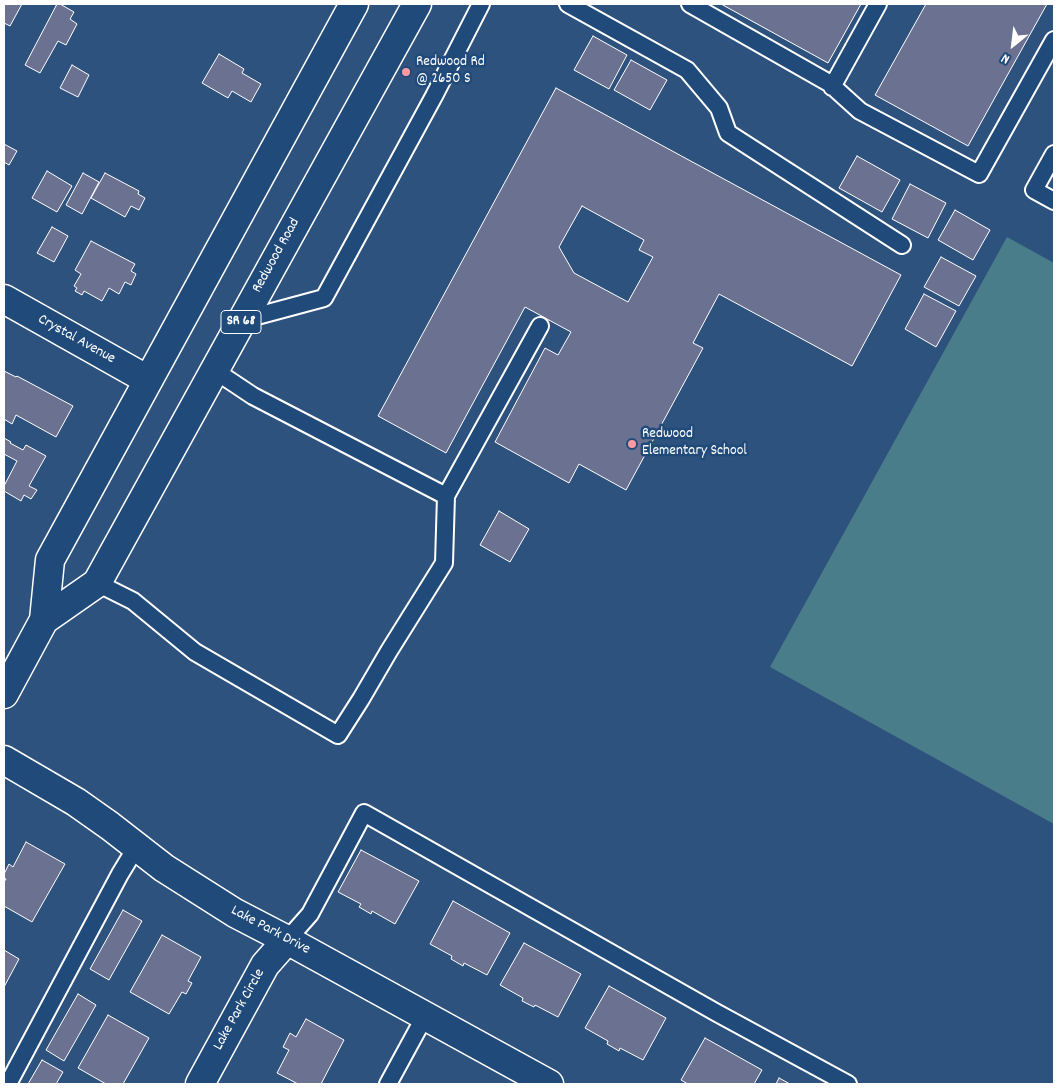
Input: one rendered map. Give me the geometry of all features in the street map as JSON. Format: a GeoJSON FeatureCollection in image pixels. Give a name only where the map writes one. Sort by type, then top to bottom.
{"type":"FeatureCollection","features":[{"type":"Feature","properties":{"kind":"main road","name":"Redwood Road"},"geometry":{"type":"LineString","coordinates":[[4,694],[44,620],[50,560],[354,4]]}},
{"type":"Feature","properties":{"kind":"main road","name":"Redwood Road"},"geometry":{"type":"LineString","coordinates":[[44,620],[97,583],[417,4]]}},
{"type":"Feature","properties":{"kind":"main road","name":"Crystal Avenue"},"geometry":{"type":"LineString","coordinates":[[4,300],[148,380]]}},
{"type":"Feature","properties":{"kind":"main road","name":"Lake Park Drive"},"geometry":{"type":"LineString","coordinates":[[4,760],[76,802],[164,868],[235,913],[549,1084]]}},
{"type":"Feature","properties":{"kind":"main road","name":"Lake Park Circle"},"geometry":{"type":"LineString","coordinates":[[200,1084],[265,965],[287,940]]}},
{"type":"Feature","properties":{"kind":"lane"},"geometry":{"type":"LineString","coordinates":[[242,320],[324,298],[434,96],[481,4]]}},
{"type":"Feature","properties":{"kind":"lane"},"geometry":{"type":"LineString","coordinates":[[568,4],[687,70],[719,108],[728,132],[902,245]]}},
{"type":"Feature","properties":{"kind":"lane"},"geometry":{"type":"LineString","coordinates":[[690,4],[829,84],[860,111],[979,174],[1054,40]]}},
{"type":"Feature","properties":{"kind":"lane"},"geometry":{"type":"LineString","coordinates":[[832,87],[878,4]]}},
{"type":"Feature","properties":{"kind":"lane"},"geometry":{"type":"LineString","coordinates":[[1054,154],[1034,190],[1054,201]]}},
{"type":"Feature","properties":{"kind":"lane"},"geometry":{"type":"LineString","coordinates":[[97,583],[133,601],[195,652],[338,735],[444,563],[446,496],[540,326]]}},
{"type":"Feature","properties":{"kind":"lane"},"geometry":{"type":"LineString","coordinates":[[214,370],[253,396],[446,496]]}},
{"type":"Feature","properties":{"kind":"lane"},"geometry":{"type":"LineString","coordinates":[[287,940],[310,914],[364,813],[717,1014],[848,1084]]}},
{"type":"Feature","properties":{"kind":"lane"},"geometry":{"type":"LineString","coordinates":[[8,1084],[120,874],[137,846]]}},
{"type":"Feature","properties":{"kind":"lane"},"geometry":{"type":"LineString","coordinates":[[388,1084],[425,1016]]}},
{"type":"Feature","properties":{"kind":"green space"},"geometry":{"type":"Polygon","coordinates":[[[1007,237],[1054,263],[1054,824],[770,667],[1007,237]]]}},
{"type":"Feature","properties":{"kind":"building"},"geometry":{"type":"Polygon","coordinates":[[[4,4],[22,4],[10,26],[4,23],[4,4]]]}},
{"type":"Feature","properties":{"kind":"building"},"geometry":{"type":"Polygon","coordinates":[[[57,4],[74,12],[70,19],[77,24],[66,45],[58,41],[40,73],[25,65],[57,4]]]}},
{"type":"Feature","properties":{"kind":"building"},"geometry":{"type":"Polygon","coordinates":[[[721,4],[861,4],[828,63],[721,4]]]}},
{"type":"Feature","properties":{"kind":"building"},"geometry":{"type":"Polygon","coordinates":[[[926,4],[1047,4],[968,146],[875,95],[926,4]]]}},
{"type":"Feature","properties":{"kind":"building"},"geometry":{"type":"Polygon","coordinates":[[[593,36],[627,55],[609,89],[574,70],[593,36]]]}},
{"type":"Feature","properties":{"kind":"building"},"geometry":{"type":"Polygon","coordinates":[[[219,54],[244,69],[242,73],[261,84],[251,102],[232,91],[228,98],[202,83],[219,54]]]}},
{"type":"Feature","properties":{"kind":"building"},"geometry":{"type":"Polygon","coordinates":[[[631,60],[667,80],[650,110],[614,90],[631,60]]]}},
{"type":"Feature","properties":{"kind":"building"},"geometry":{"type":"Polygon","coordinates":[[[72,65],[89,75],[78,97],[60,88],[72,65]]]}},
{"type":"Feature","properties":{"kind":"building"},"geometry":{"type":"Polygon","coordinates":[[[556,88],[901,275],[852,366],[719,294],[693,343],[703,348],[626,490],[579,464],[569,483],[495,442],[545,348],[558,355],[571,332],[525,307],[446,453],[378,416],[556,88]],[[582,206],[559,247],[574,273],[628,302],[653,257],[639,250],[644,240],[582,206]]]}},
{"type":"Feature","properties":{"kind":"building"},"geometry":{"type":"Polygon","coordinates":[[[4,144],[17,151],[9,165],[4,162],[4,144]]]}},
{"type":"Feature","properties":{"kind":"building"},"geometry":{"type":"Polygon","coordinates":[[[857,156],[900,180],[882,212],[839,188],[857,156]]]}},
{"type":"Feature","properties":{"kind":"building"},"geometry":{"type":"Polygon","coordinates":[[[47,171],[72,186],[57,212],[32,198],[47,171]]]}},
{"type":"Feature","properties":{"kind":"building"},"geometry":{"type":"Polygon","coordinates":[[[83,173],[99,182],[82,214],[66,205],[83,173]]]}},
{"type":"Feature","properties":{"kind":"building"},"geometry":{"type":"Polygon","coordinates":[[[105,173],[139,191],[138,194],[145,198],[139,210],[131,206],[125,217],[91,198],[105,173]]]}},
{"type":"Feature","properties":{"kind":"building"},"geometry":{"type":"Polygon","coordinates":[[[910,184],[946,203],[928,238],[892,219],[910,184]]]}},
{"type":"Feature","properties":{"kind":"building"},"geometry":{"type":"Polygon","coordinates":[[[955,210],[990,230],[973,260],[938,240],[955,210]]]}},
{"type":"Feature","properties":{"kind":"building"},"geometry":{"type":"Polygon","coordinates":[[[52,227],[68,236],[54,262],[37,253],[52,227]]]}},
{"type":"Feature","properties":{"kind":"building"},"geometry":{"type":"Polygon","coordinates":[[[91,241],[135,264],[131,271],[136,274],[131,285],[125,282],[119,294],[109,288],[102,301],[84,291],[82,295],[75,291],[77,288],[74,286],[81,274],[75,270],[91,241]]]}},
{"type":"Feature","properties":{"kind":"building"},"geometry":{"type":"Polygon","coordinates":[[[941,257],[976,276],[959,306],[924,287],[941,257]]]}},
{"type":"Feature","properties":{"kind":"building"},"geometry":{"type":"Polygon","coordinates":[[[924,294],[956,311],[936,347],[905,329],[924,294]]]}},
{"type":"Feature","properties":{"kind":"building"},"geometry":{"type":"Polygon","coordinates":[[[4,371],[73,406],[56,437],[16,415],[12,424],[4,419],[4,371]]]}},
{"type":"Feature","properties":{"kind":"building"},"geometry":{"type":"Polygon","coordinates":[[[4,438],[23,450],[26,445],[46,456],[29,486],[37,490],[31,499],[24,495],[21,501],[4,491],[4,486],[17,461],[4,454],[4,438]]]}},
{"type":"Feature","properties":{"kind":"building"},"geometry":{"type":"Polygon","coordinates":[[[499,511],[529,529],[510,562],[480,545],[499,511]]]}},
{"type":"Feature","properties":{"kind":"building"},"geometry":{"type":"Polygon","coordinates":[[[26,842],[65,864],[32,922],[4,906],[4,882],[6,879],[4,874],[9,864],[13,867],[26,842]]]}},
{"type":"Feature","properties":{"kind":"building"},"geometry":{"type":"Polygon","coordinates":[[[361,850],[419,881],[395,924],[372,911],[371,914],[359,907],[361,904],[338,892],[361,850]]]}},
{"type":"Feature","properties":{"kind":"building"},"geometry":{"type":"Polygon","coordinates":[[[453,901],[510,933],[487,975],[464,963],[463,966],[451,959],[452,956],[430,944],[453,901]]]}},
{"type":"Feature","properties":{"kind":"building"},"geometry":{"type":"Polygon","coordinates":[[[123,910],[142,921],[109,980],[90,969],[123,910]]]}},
{"type":"Feature","properties":{"kind":"building"},"geometry":{"type":"Polygon","coordinates":[[[162,935],[201,957],[188,981],[192,983],[186,994],[182,992],[169,1014],[130,992],[162,935]]]}},
{"type":"Feature","properties":{"kind":"building"},"geometry":{"type":"Polygon","coordinates":[[[524,943],[581,974],[558,1017],[535,1005],[534,1007],[522,1001],[523,998],[500,985],[524,943]]]}},
{"type":"Feature","properties":{"kind":"building"},"geometry":{"type":"Polygon","coordinates":[[[4,950],[19,959],[4,987],[4,950]]]}},
{"type":"Feature","properties":{"kind":"building"},"geometry":{"type":"Polygon","coordinates":[[[609,986],[666,1018],[643,1060],[620,1048],[619,1051],[607,1044],[608,1041],[585,1028],[609,986]]]}},
{"type":"Feature","properties":{"kind":"building"},"geometry":{"type":"Polygon","coordinates":[[[78,994],[96,1005],[64,1061],[46,1050],[78,994]]]}},
{"type":"Feature","properties":{"kind":"building"},"geometry":{"type":"Polygon","coordinates":[[[108,1015],[149,1038],[123,1084],[106,1084],[78,1068],[108,1015]]]}},
{"type":"Feature","properties":{"kind":"building"},"geometry":{"type":"Polygon","coordinates":[[[306,1019],[344,1040],[321,1084],[298,1084],[277,1073],[289,1050],[283,1047],[290,1033],[296,1037],[306,1019]]]}},
{"type":"Feature","properties":{"kind":"building"},"geometry":{"type":"Polygon","coordinates":[[[705,1038],[762,1070],[754,1084],[688,1084],[681,1080],[705,1038]]]}},
{"type":"Feature","properties":{"kind":"building"},"geometry":{"type":"Polygon","coordinates":[[[42,1060],[63,1072],[56,1084],[28,1084],[42,1060]]]}},
{"type":"Feature","properties":{"kind":"building"},"geometry":{"type":"Polygon","coordinates":[[[779,1078],[790,1084],[776,1084],[779,1078]]]}},
{"type":"Feature","properties":{"kind":"place","name":"Redwood Rd @ 2650 S"},"geometry":{"type":"Point","coordinates":[406,72]}},
{"type":"Feature","properties":{"kind":"place","name":"Redwood Elementary School"},"geometry":{"type":"Point","coordinates":[632,444]}}]}
